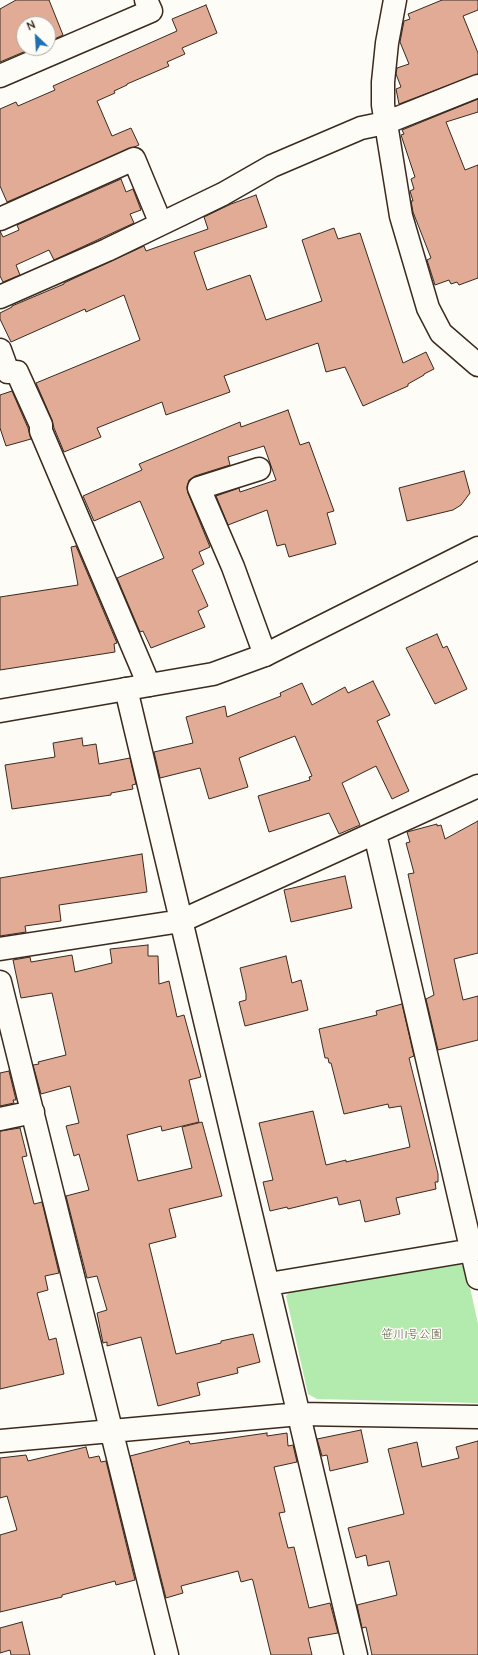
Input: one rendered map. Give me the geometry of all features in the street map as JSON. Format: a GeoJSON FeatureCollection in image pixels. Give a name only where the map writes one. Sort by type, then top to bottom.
{"type":"FeatureCollection","features":[{"type":"Feature","properties":{"kind":"street"},"geometry":{"type":"LineString","coordinates":[[0,76],[151,11],[146,0]]}},
{"type":"Feature","properties":{"kind":"street"},"geometry":{"type":"LineString","coordinates":[[394,0],[383,82],[383,105],[401,216],[428,308],[441,333],[478,365]]}},
{"type":"Feature","properties":{"kind":"street"},"geometry":{"type":"LineString","coordinates":[[0,297],[161,224],[223,194],[272,166],[361,128],[385,124],[478,86]]}},
{"type":"Feature","properties":{"kind":"street"},"geometry":{"type":"LineString","coordinates":[[0,218],[134,159],[161,224]]}},
{"type":"Feature","properties":{"kind":"street"},"geometry":{"type":"LineString","coordinates":[[0,350],[8,372],[17,372],[41,425],[41,431],[149,685]]}},
{"type":"Feature","properties":{"kind":"street"},"geometry":{"type":"LineString","coordinates":[[259,469],[199,488],[233,567],[265,655]]}},
{"type":"Feature","properties":{"kind":"street"},"geometry":{"type":"LineString","coordinates":[[0,710],[213,674],[265,655],[478,548]]}},
{"type":"Feature","properties":{"kind":"street"},"geometry":{"type":"LineString","coordinates":[[126,689],[300,1414],[356,1655]]}},
{"type":"Feature","properties":{"kind":"street"},"geometry":{"type":"LineString","coordinates":[[0,949],[181,921],[478,786]]}},
{"type":"Feature","properties":{"kind":"street"},"geometry":{"type":"LineString","coordinates":[[375,834],[475,1250],[478,1278]]}},
{"type":"Feature","properties":{"kind":"street"},"geometry":{"type":"LineString","coordinates":[[0,982],[167,1655]]}},
{"type":"Feature","properties":{"kind":"street"},"geometry":{"type":"LineString","coordinates":[[0,1119],[32,1112]]}},
{"type":"Feature","properties":{"kind":"street"},"geometry":{"type":"LineString","coordinates":[[268,1284],[475,1250]]}},
{"type":"Feature","properties":{"kind":"street"},"geometry":{"type":"LineString","coordinates":[[0,1441],[300,1414],[478,1417]]}},
{"type":"Feature","properties":{"kind":"green space","name":"笹川1号公園"},"geometry":{"type":"Polygon","coordinates":[[[457,1261],[466,1269],[478,1324],[478,1403],[317,1399],[308,1394],[286,1296],[296,1286],[457,1261]]]}},
{"type":"Feature","properties":{"kind":"building"},"geometry":{"type":"Polygon","coordinates":[[[16,0],[49,0],[55,16],[16,16],[16,55],[0,62],[0,9],[16,0]]]}},
{"type":"Feature","properties":{"kind":"building"},"geometry":{"type":"Polygon","coordinates":[[[442,0],[478,0],[478,10],[463,16],[478,53],[478,74],[399,104],[396,89],[401,87],[396,74],[397,68],[409,64],[400,42],[404,21],[410,19],[408,14],[442,0]]]}},
{"type":"Feature","properties":{"kind":"building"},"geometry":{"type":"Polygon","coordinates":[[[206,5],[217,33],[182,48],[185,54],[167,62],[169,66],[127,84],[114,91],[115,93],[97,101],[112,136],[131,128],[139,145],[7,202],[0,186],[0,109],[16,102],[18,106],[55,90],[53,86],[177,31],[172,19],[206,5]]]}},
{"type":"Feature","properties":{"kind":"building"},"geometry":{"type":"Polygon","coordinates":[[[56,18],[63,35],[56,38],[56,18]]]}},
{"type":"Feature","properties":{"kind":"building"},"geometry":{"type":"Polygon","coordinates":[[[478,99],[478,112],[446,122],[465,170],[478,165],[478,278],[459,285],[457,282],[451,284],[449,280],[435,285],[427,260],[431,258],[413,212],[411,201],[413,201],[410,191],[414,189],[411,179],[415,177],[401,135],[404,134],[402,130],[478,99]]]}},
{"type":"Feature","properties":{"kind":"building"},"geometry":{"type":"Polygon","coordinates":[[[121,179],[126,192],[133,189],[141,210],[130,214],[134,223],[54,260],[49,250],[16,265],[20,275],[3,282],[0,276],[0,231],[3,237],[19,230],[17,225],[121,179]]]}},
{"type":"Feature","properties":{"kind":"building"},"geometry":{"type":"Polygon","coordinates":[[[256,195],[267,227],[194,252],[207,290],[250,275],[266,320],[322,301],[302,240],[334,228],[338,239],[360,233],[403,363],[426,352],[434,369],[408,384],[408,386],[363,406],[345,367],[326,372],[318,343],[224,376],[230,392],[166,415],[162,402],[97,428],[101,437],[64,452],[36,383],[140,340],[124,295],[86,312],[85,309],[11,342],[0,319],[0,313],[12,306],[64,284],[144,246],[146,251],[208,229],[204,217],[231,204],[256,195]]]}},
{"type":"Feature","properties":{"kind":"building"},"geometry":{"type":"Polygon","coordinates":[[[12,391],[28,428],[31,439],[6,446],[0,428],[0,395],[12,391]]]}},
{"type":"Feature","properties":{"kind":"building"},"geometry":{"type":"Polygon","coordinates":[[[288,410],[300,445],[309,442],[334,511],[327,513],[336,544],[289,557],[285,544],[277,546],[267,510],[228,525],[216,496],[239,488],[240,492],[276,480],[264,446],[228,457],[230,465],[195,476],[189,480],[187,487],[188,493],[210,547],[199,552],[204,564],[192,570],[208,606],[198,611],[205,627],[151,648],[143,631],[140,632],[117,578],[164,558],[140,501],[94,521],[83,496],[142,470],[139,464],[240,422],[241,427],[288,410]]]}},
{"type":"Feature","properties":{"kind":"building"},"geometry":{"type":"Polygon","coordinates":[[[464,471],[470,493],[461,505],[453,510],[407,521],[399,488],[464,471]]]}},
{"type":"Feature","properties":{"kind":"building"},"geometry":{"type":"Polygon","coordinates":[[[76,546],[117,643],[114,644],[115,652],[0,670],[0,597],[78,585],[71,547],[76,546]]]}},
{"type":"Feature","properties":{"kind":"building"},"geometry":{"type":"Polygon","coordinates":[[[437,634],[443,648],[447,646],[467,689],[435,704],[406,648],[437,634]]]}},
{"type":"Feature","properties":{"kind":"building"},"geometry":{"type":"Polygon","coordinates":[[[373,681],[390,715],[377,721],[409,791],[392,799],[376,766],[342,783],[360,825],[339,834],[329,813],[269,832],[258,796],[310,780],[309,777],[312,776],[295,736],[239,758],[248,787],[209,799],[200,768],[160,778],[154,752],[193,743],[186,717],[225,706],[227,717],[281,696],[280,693],[302,683],[312,705],[345,687],[348,693],[373,681]]]}},
{"type":"Feature","properties":{"kind":"building"},"geometry":{"type":"Polygon","coordinates":[[[82,738],[83,746],[96,744],[99,764],[130,758],[136,784],[132,785],[133,789],[111,793],[111,795],[12,809],[5,765],[55,757],[53,743],[82,738]]]}},
{"type":"Feature","properties":{"kind":"building"},"geometry":{"type":"Polygon","coordinates":[[[478,821],[478,953],[454,959],[463,1000],[478,996],[478,1040],[438,1050],[426,999],[434,995],[408,874],[414,873],[406,843],[410,842],[407,832],[437,824],[437,826],[441,825],[445,839],[478,821]]]}},
{"type":"Feature","properties":{"kind":"building"},"geometry":{"type":"Polygon","coordinates":[[[142,854],[147,892],[59,905],[61,921],[25,926],[26,932],[0,936],[0,878],[142,854]]]}},
{"type":"Feature","properties":{"kind":"building"},"geometry":{"type":"Polygon","coordinates":[[[345,876],[352,908],[291,922],[284,890],[345,876]]]}},
{"type":"Feature","properties":{"kind":"building"},"geometry":{"type":"Polygon","coordinates":[[[148,945],[148,956],[158,956],[159,984],[169,981],[177,1017],[184,1015],[201,1077],[189,1080],[199,1122],[162,1131],[161,1126],[127,1135],[138,1181],[192,1168],[182,1127],[202,1122],[222,1196],[169,1209],[176,1237],[149,1244],[176,1354],[221,1343],[221,1341],[253,1334],[260,1362],[237,1368],[238,1373],[197,1383],[200,1395],[158,1406],[141,1337],[107,1346],[107,1342],[103,1343],[97,1313],[107,1310],[97,1276],[87,1278],[66,1196],[89,1190],[79,1154],[74,1156],[66,1126],[79,1123],[70,1086],[41,1094],[33,1065],[39,1064],[38,1062],[66,1055],[52,993],[21,998],[13,960],[30,957],[31,962],[72,955],[75,972],[112,963],[110,949],[148,945]]]}},
{"type":"Feature","properties":{"kind":"building"},"geometry":{"type":"Polygon","coordinates":[[[286,956],[292,983],[301,980],[308,1010],[245,1026],[239,1002],[246,1000],[240,968],[286,956]]]}},
{"type":"Feature","properties":{"kind":"building"},"geometry":{"type":"Polygon","coordinates":[[[402,1004],[414,1056],[409,1058],[438,1174],[438,1182],[435,1182],[436,1189],[396,1198],[400,1214],[365,1222],[360,1200],[339,1205],[337,1197],[288,1209],[287,1207],[270,1211],[263,1182],[273,1180],[259,1123],[313,1111],[326,1165],[346,1160],[346,1162],[410,1147],[401,1106],[389,1108],[388,1104],[344,1114],[331,1063],[329,1063],[328,1058],[325,1058],[319,1029],[377,1015],[376,1011],[402,1004]]]}},
{"type":"Feature","properties":{"kind":"building"},"geometry":{"type":"Polygon","coordinates":[[[9,1071],[16,1100],[13,1100],[14,1103],[0,1106],[0,1073],[9,1071]]]}},
{"type":"Feature","properties":{"kind":"building"},"geometry":{"type":"Polygon","coordinates":[[[20,1128],[27,1156],[22,1157],[34,1204],[42,1202],[59,1273],[45,1276],[48,1290],[37,1293],[49,1340],[56,1338],[64,1374],[0,1389],[0,1131],[20,1128]]]}},
{"type":"Feature","properties":{"kind":"building"},"geometry":{"type":"Polygon","coordinates":[[[361,1430],[368,1462],[330,1471],[327,1455],[322,1456],[317,1439],[361,1430]]]}},
{"type":"Feature","properties":{"kind":"building"},"geometry":{"type":"Polygon","coordinates":[[[267,1433],[267,1436],[287,1433],[288,1446],[293,1445],[297,1462],[274,1467],[285,1512],[279,1513],[288,1548],[294,1547],[309,1608],[330,1603],[338,1633],[308,1638],[312,1655],[271,1655],[253,1581],[252,1579],[241,1582],[238,1571],[181,1586],[183,1593],[166,1598],[130,1456],[189,1441],[190,1444],[267,1433]]]}},
{"type":"Feature","properties":{"kind":"building"},"geometry":{"type":"Polygon","coordinates":[[[478,1441],[478,1655],[372,1655],[366,1627],[362,1628],[357,1605],[397,1595],[389,1561],[368,1566],[366,1555],[356,1558],[348,1528],[404,1514],[388,1449],[417,1442],[422,1467],[459,1458],[456,1447],[478,1441]]]}},
{"type":"Feature","properties":{"kind":"building"},"geometry":{"type":"Polygon","coordinates":[[[86,1447],[89,1458],[99,1456],[101,1462],[106,1461],[135,1580],[116,1585],[115,1581],[62,1595],[62,1597],[0,1612],[0,1535],[17,1530],[7,1496],[0,1498],[0,1458],[26,1455],[28,1461],[86,1447]]]}},
{"type":"Feature","properties":{"kind":"building"},"geometry":{"type":"Polygon","coordinates":[[[22,1622],[30,1655],[11,1655],[10,1650],[0,1653],[0,1628],[22,1622]]]}}]}
